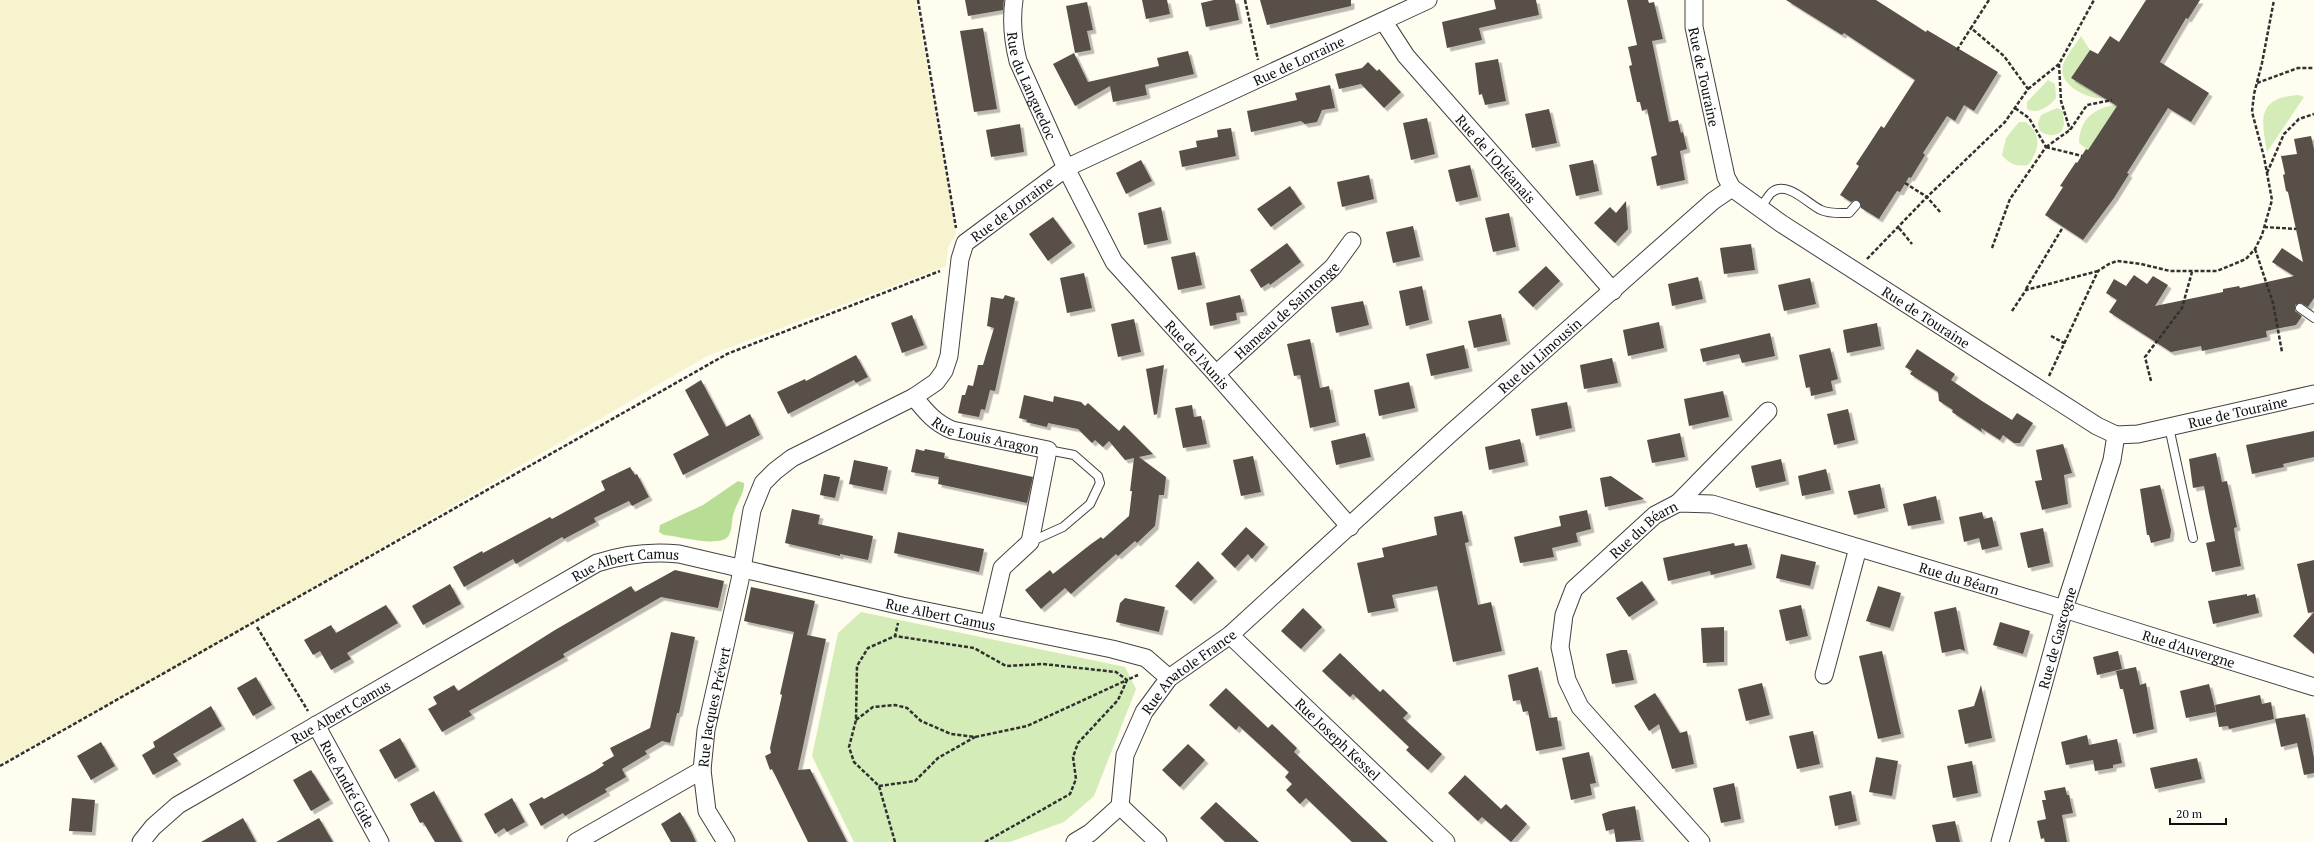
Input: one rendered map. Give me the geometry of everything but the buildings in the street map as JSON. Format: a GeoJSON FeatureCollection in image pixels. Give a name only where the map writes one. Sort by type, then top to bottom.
{"type":"FeatureCollection","features":[{"type":"Feature","properties":{"kind":"street","name":"Rue du Languedoc"},"geometry":{"type":"LineString","coordinates":[[1014,0],[1013,31],[1018,61],[1066,168]]}},
{"type":"Feature","properties":{"kind":"street","name":"Rue de Lorraine"},"geometry":{"type":"LineString","coordinates":[[742,567],[752,510],[763,483],[775,471],[792,458],[914,397],[936,382],[944,371],[949,356],[960,259],[965,243],[1066,168],[1261,76],[1384,22],[1428,0]]}},
{"type":"Feature","properties":{"kind":"street","name":"Rue de Touraine"},"geometry":{"type":"LineString","coordinates":[[1694,0],[1694,27],[1724,172],[1732,188],[1856,271],[2097,426],[2116,435],[2138,434],[2314,394]]}},
{"type":"Feature","properties":{"kind":"street","name":"Rue de l'Orléanais"},"geometry":{"type":"LineString","coordinates":[[1384,22],[1406,56],[1613,291]]}},
{"type":"Feature","properties":{"kind":"street","name":"Rue de l'Aunis"},"geometry":{"type":"LineString","coordinates":[[1066,168],[1114,262],[1216,374],[1350,527]]}},
{"type":"Feature","properties":{"kind":"street","name":"Rue du Limousin"},"geometry":{"type":"LineString","coordinates":[[1350,527],[1451,433],[1713,201],[1732,188]]}},
{"type":"Feature","properties":{"kind":"street","name":"Hameau de Saintonge"},"geometry":{"type":"LineString","coordinates":[[1216,374],[1333,267],[1352,241]]}},
{"type":"Feature","properties":{"kind":"street","name":"Rue Louis Aragon"},"geometry":{"type":"LineString","coordinates":[[914,397],[928,416],[939,424],[952,430],[1048,450],[1030,542]]}},
{"type":"Feature","properties":{"kind":"street"},"geometry":{"type":"LineString","coordinates":[[1678,503],[1768,411]]}},
{"type":"Feature","properties":{"kind":"street","name":"Rue de Gascogne"},"geometry":{"type":"LineString","coordinates":[[2000,842],[2064,609],[2112,460],[2116,435]]}},
{"type":"Feature","properties":{"kind":"street","name":"Rue du Béarn"},"geometry":{"type":"LineString","coordinates":[[1701,842],[1580,707],[1567,680],[1560,647],[1564,615],[1574,589],[1655,515],[1678,503],[1712,504],[2064,609]]}},
{"type":"Feature","properties":{"kind":"street","name":"Rue Anatole France"},"geometry":{"type":"LineString","coordinates":[[1120,806],[1125,755],[1163,672],[1230,635],[1350,527]]}},
{"type":"Feature","properties":{"kind":"street"},"geometry":{"type":"LineString","coordinates":[[989,624],[1002,568],[1030,542]]}},
{"type":"Feature","properties":{"kind":"street"},"geometry":{"type":"LineString","coordinates":[[1824,674],[1858,548]]}},
{"type":"Feature","properties":{"kind":"street","name":"Rue Albert Camus"},"geometry":{"type":"LineString","coordinates":[[141,842],[153,827],[178,805],[597,563],[624,555],[652,551],[679,554],[742,567],[902,606],[1146,658],[1163,672]]}},
{"type":"Feature","properties":{"kind":"street","name":"Rue Jacques Prévert"},"geometry":{"type":"LineString","coordinates":[[726,842],[707,812],[702,770],[706,730],[742,567]]}},
{"type":"Feature","properties":{"kind":"street","name":"Rue d'Auvergne"},"geometry":{"type":"LineString","coordinates":[[2064,609],[2314,687]]}},
{"type":"Feature","properties":{"kind":"street","name":"Rue Joseph Kessel"},"geometry":{"type":"LineString","coordinates":[[1230,635],[1446,842]]}},
{"type":"Feature","properties":{"kind":"street","name":"Rue André Gide"},"geometry":{"type":"LineString","coordinates":[[316,725],[380,842]]}},
{"type":"Feature","properties":{"kind":"street"},"geometry":{"type":"LineString","coordinates":[[576,842],[702,770]]}},
{"type":"Feature","properties":{"kind":"street"},"geometry":{"type":"LineString","coordinates":[[1075,842],[1090,833],[1120,806],[1158,842]]}},
{"type":"Feature","properties":{"kind":"lane"},"geometry":{"type":"LineString","coordinates":[[1760,208],[1772,192],[1782,188],[1794,192],[1821,210],[1832,213],[1849,212],[1856,205]]}},
{"type":"Feature","properties":{"kind":"lane"},"geometry":{"type":"LineString","coordinates":[[2300,308],[2314,318]]}},
{"type":"Feature","properties":{"kind":"lane"},"geometry":{"type":"LineString","coordinates":[[2169,427],[2193,538]]}},
{"type":"Feature","properties":{"kind":"lane"},"geometry":{"type":"LineString","coordinates":[[1030,542],[1063,527],[1090,504],[1100,483],[1098,476],[1074,455],[1048,450]]}},
{"type":"Feature","properties":{"kind":"path"},"geometry":{"type":"LineString","coordinates":[[918,0],[957,234]]}},
{"type":"Feature","properties":{"kind":"path"},"geometry":{"type":"LineString","coordinates":[[1245,0],[1261,76]]}},
{"type":"Feature","properties":{"kind":"path"},"geometry":{"type":"LineString","coordinates":[[1957,50],[1988,0]]}},
{"type":"Feature","properties":{"kind":"path"},"geometry":{"type":"LineString","coordinates":[[1856,271],[1899,228],[1927,197],[2005,122],[2028,89],[2059,64],[2094,0]]}},
{"type":"Feature","properties":{"kind":"path"},"geometry":{"type":"LineString","coordinates":[[2026,290],[2098,271],[2117,261],[2141,264],[2170,271],[2217,271],[2246,259],[2255,250],[2272,200],[2252,112],[2274,0]]}},
{"type":"Feature","properties":{"kind":"path"},"geometry":{"type":"LineString","coordinates":[[1971,28],[2004,56],[2028,89]]}},
{"type":"Feature","properties":{"kind":"path"},"geometry":{"type":"LineString","coordinates":[[2059,64],[2061,101],[2070,130]]}},
{"type":"Feature","properties":{"kind":"path"},"geometry":{"type":"LineString","coordinates":[[2257,83],[2298,68],[2314,68]]}},
{"type":"Feature","properties":{"kind":"path"},"geometry":{"type":"LineString","coordinates":[[1992,248],[2010,199],[2046,147],[2070,130],[2087,105],[2112,100]]}},
{"type":"Feature","properties":{"kind":"path"},"geometry":{"type":"LineString","coordinates":[[2015,108],[2029,118],[2046,147],[2082,156]]}},
{"type":"Feature","properties":{"kind":"path"},"geometry":{"type":"LineString","coordinates":[[2267,173],[2284,134],[2299,119],[2314,114]]}},
{"type":"Feature","properties":{"kind":"path"},"geometry":{"type":"LineString","coordinates":[[1905,183],[1927,197],[1940,213]]}},
{"type":"Feature","properties":{"kind":"path"},"geometry":{"type":"LineString","coordinates":[[2012,311],[2063,227]]}},
{"type":"Feature","properties":{"kind":"path"},"geometry":{"type":"LineString","coordinates":[[2264,227],[2296,229]]}},
{"type":"Feature","properties":{"kind":"path"},"geometry":{"type":"LineString","coordinates":[[1899,228],[1912,244]]}},
{"type":"Feature","properties":{"kind":"path"},"geometry":{"type":"LineString","coordinates":[[2255,250],[2273,303],[2282,352]]}},
{"type":"Feature","properties":{"kind":"path"},"geometry":{"type":"LineString","coordinates":[[0,766],[727,354],[947,268]]}},
{"type":"Feature","properties":{"kind":"path"},"geometry":{"type":"LineString","coordinates":[[2042,390],[2098,271]]}},
{"type":"Feature","properties":{"kind":"path"},"geometry":{"type":"LineString","coordinates":[[2151,381],[2145,357],[2182,308],[2192,272]]}},
{"type":"Feature","properties":{"kind":"path"},"geometry":{"type":"LineString","coordinates":[[2051,336],[2064,343]]}},
{"type":"Feature","properties":{"kind":"path"},"geometry":{"type":"LineString","coordinates":[[895,636],[902,606]]}},
{"type":"Feature","properties":{"kind":"path"},"geometry":{"type":"LineString","coordinates":[[257,627],[316,725]]}},
{"type":"Feature","properties":{"kind":"path"},"geometry":{"type":"LineString","coordinates":[[895,842],[879,786],[854,762],[849,747],[856,720],[857,666],[868,648],[895,636],[974,648],[1006,666],[1043,664],[1116,672],[1127,680]]}},
{"type":"Feature","properties":{"kind":"path"},"geometry":{"type":"LineString","coordinates":[[879,786],[915,781],[938,758],[975,737],[1027,726],[1127,680],[1163,672]]}},
{"type":"Feature","properties":{"kind":"path"},"geometry":{"type":"LineString","coordinates":[[985,842],[1070,794],[1076,779],[1074,757],[1078,744],[1118,700],[1127,680]]}},
{"type":"Feature","properties":{"kind":"path"},"geometry":{"type":"LineString","coordinates":[[856,720],[873,707],[895,705],[907,708],[921,721],[951,734],[975,737]]}},
{"type":"Feature","properties":{"kind":"shaded area"},"geometry":{"type":"Polygon","coordinates":[[[0,0],[916,0],[956,234],[948,247],[946,266],[707,356],[187,662],[0,764],[0,0]]]}},
{"type":"Feature","properties":{"kind":"green space"},"geometry":{"type":"Polygon","coordinates":[[[2081,36],[2090,50],[2071,78],[2103,98],[2083,94],[2076,90],[2069,85],[2062,72],[2064,62],[2068,54],[2081,36]]]}},
{"type":"Feature","properties":{"kind":"green space"},"geometry":{"type":"Polygon","coordinates":[[[2048,80],[2055,84],[2056,98],[2043,109],[2031,111],[2027,109],[2027,102],[2048,80]]]}},
{"type":"Feature","properties":{"kind":"green space"},"geometry":{"type":"Polygon","coordinates":[[[2299,95],[2304,97],[2267,152],[2263,120],[2265,112],[2269,105],[2275,100],[2299,95]]]}},
{"type":"Feature","properties":{"kind":"green space"},"geometry":{"type":"Polygon","coordinates":[[[2119,104],[2088,150],[2079,143],[2082,127],[2090,116],[2102,108],[2119,104]]]}},
{"type":"Feature","properties":{"kind":"green space"},"geometry":{"type":"Polygon","coordinates":[[[2057,108],[2063,111],[2064,125],[2061,132],[2055,135],[2045,134],[2039,130],[2038,123],[2041,115],[2057,108]]]}},
{"type":"Feature","properties":{"kind":"green space"},"geometry":{"type":"Polygon","coordinates":[[[2019,122],[2026,122],[2031,127],[2035,132],[2038,142],[2035,153],[2028,165],[2020,166],[2007,161],[2002,155],[2006,138],[2019,122]]]}},
{"type":"Feature","properties":{"kind":"green space"},"geometry":{"type":"Polygon","coordinates":[[[738,481],[744,483],[744,486],[734,512],[732,527],[729,535],[725,539],[718,541],[700,541],[664,535],[659,532],[660,525],[703,505],[738,481]]]}},
{"type":"Feature","properties":{"kind":"green space"},"geometry":{"type":"Polygon","coordinates":[[[861,612],[1125,667],[1136,689],[1094,796],[1064,822],[1010,842],[854,842],[812,756],[838,633],[861,612]]]}}]}
